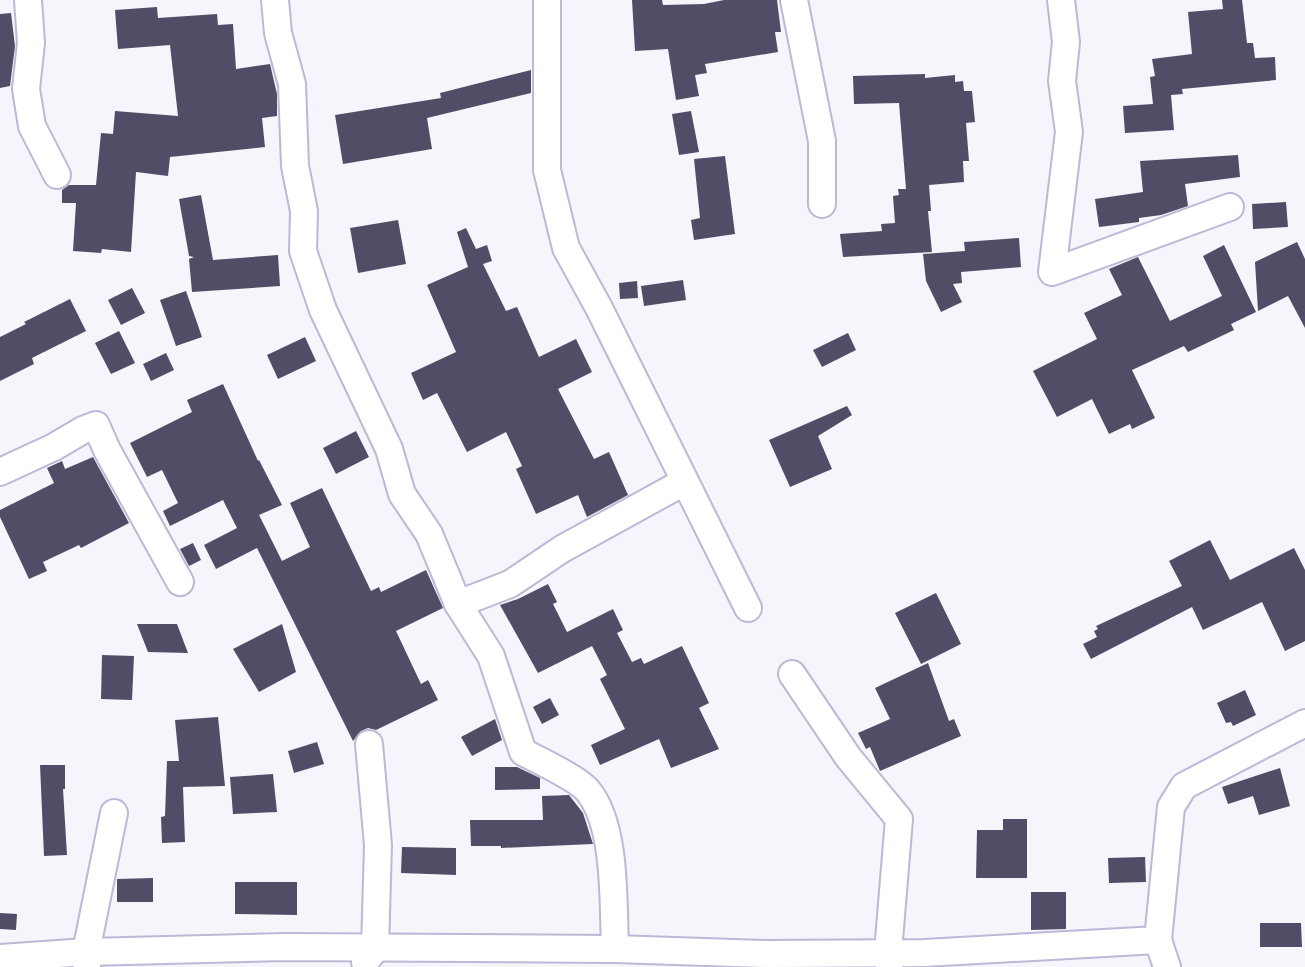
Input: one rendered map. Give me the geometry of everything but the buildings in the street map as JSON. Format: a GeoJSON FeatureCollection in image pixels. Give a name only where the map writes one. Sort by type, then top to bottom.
{"type":"FeatureCollection","features":[{"type":"Feature","properties":{"kind":"street"},"geometry":{"type":"LineString","coordinates":[[28,0],[31,43],[26,89],[32,126],[57,175]]}},
{"type":"Feature","properties":{"kind":"street"},"geometry":{"type":"LineString","coordinates":[[275,0],[278,33],[292,85],[295,166],[304,211],[303,251],[328,321],[389,449],[402,494],[429,534],[458,604],[491,656],[523,751],[587,789],[601,814],[611,858],[615,949]]}},
{"type":"Feature","properties":{"kind":"street"},"geometry":{"type":"LineString","coordinates":[[547,0],[547,170],[566,248],[599,308],[748,608]]}},
{"type":"Feature","properties":{"kind":"street"},"geometry":{"type":"LineString","coordinates":[[794,0],[822,141],[822,204]]}},
{"type":"Feature","properties":{"kind":"street"},"geometry":{"type":"LineString","coordinates":[[1061,0],[1066,42],[1062,81],[1069,132],[1052,272],[1230,208]]}},
{"type":"Feature","properties":{"kind":"street"},"geometry":{"type":"LineString","coordinates":[[0,472],[96,425],[180,582]]}},
{"type":"Feature","properties":{"kind":"street"},"geometry":{"type":"LineString","coordinates":[[458,604],[510,584],[562,549],[684,482]]}},
{"type":"Feature","properties":{"kind":"street"},"geometry":{"type":"LineString","coordinates":[[792,674],[848,757],[899,819],[888,960]]}},
{"type":"Feature","properties":{"kind":"street"},"geometry":{"type":"LineString","coordinates":[[1167,967],[1158,940],[1171,807],[1184,786],[1305,723]]}},
{"type":"Feature","properties":{"kind":"street"},"geometry":{"type":"LineString","coordinates":[[369,744],[378,845],[369,958]]}},
{"type":"Feature","properties":{"kind":"street"},"geometry":{"type":"LineString","coordinates":[[86,959],[114,813]]}},
{"type":"Feature","properties":{"kind":"street"},"geometry":{"type":"LineString","coordinates":[[0,958],[86,959],[286,947],[346,958],[526,957],[615,949],[888,960],[924,953],[1158,940]]}}]}
